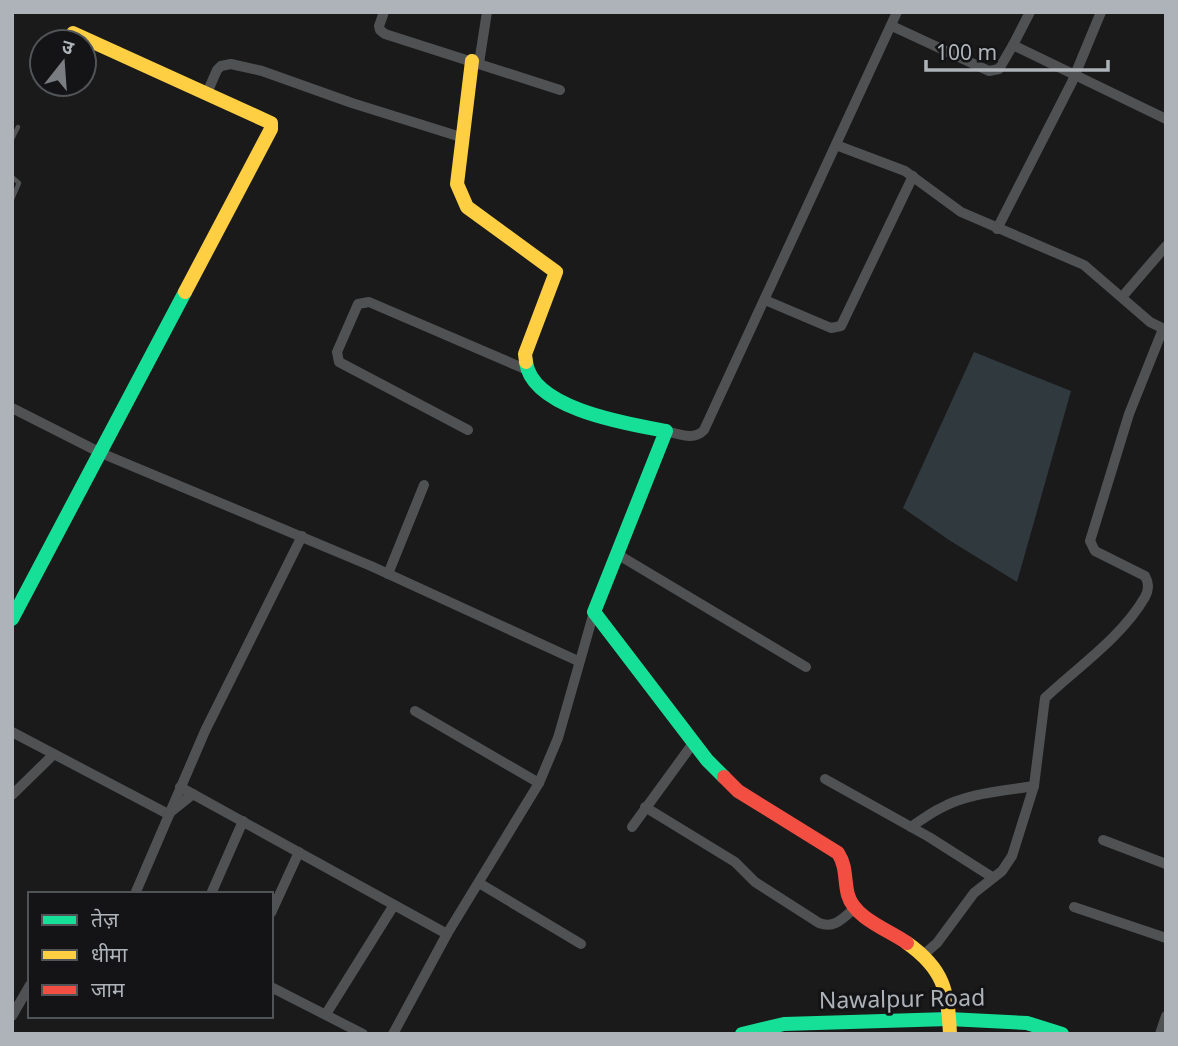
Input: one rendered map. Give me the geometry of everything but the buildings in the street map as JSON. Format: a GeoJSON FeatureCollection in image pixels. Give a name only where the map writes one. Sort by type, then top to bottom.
{"type":"FeatureCollection","features":[{"type":"Feature","properties":{"kind":"street"},"geometry":{"type":"LineString","coordinates":[[384,12],[379,26],[385,34],[560,90]]}},
{"type":"Feature","properties":{"kind":"street"},"geometry":{"type":"LineString","coordinates":[[487,12],[475,62],[457,184],[467,207],[556,272],[525,354],[525,369],[551,396],[601,418],[693,437],[699,436],[704,430],[897,12]]}},
{"type":"Feature","properties":{"kind":"street"},"geometry":{"type":"LineString","coordinates":[[892,26],[989,71],[999,69],[1030,12]]}},
{"type":"Feature","properties":{"kind":"street"},"geometry":{"type":"LineString","coordinates":[[998,229],[1075,75],[1101,12]]}},
{"type":"Feature","properties":{"kind":"street"},"geometry":{"type":"LineString","coordinates":[[12,619],[271,129],[268,120],[98,44]]}},
{"type":"Feature","properties":{"kind":"street"},"geometry":{"type":"LineString","coordinates":[[1013,45],[1166,119]]}},
{"type":"Feature","properties":{"kind":"street"},"geometry":{"type":"LineString","coordinates":[[206,93],[217,70],[221,66],[231,64],[262,71],[464,138]]}},
{"type":"Feature","properties":{"kind":"street"},"geometry":{"type":"LineString","coordinates":[[836,145],[905,171],[961,212],[1084,265],[1150,322],[1164,330],[1129,414],[1090,541],[1095,551],[1141,572],[1148,581],[1148,589],[1119,630],[1045,698],[1034,786],[1012,856],[1002,871],[974,893],[937,943],[923,955]]}},
{"type":"Feature","properties":{"kind":"street"},"geometry":{"type":"LineString","coordinates":[[765,300],[831,328],[841,326],[913,176]]}},
{"type":"Feature","properties":{"kind":"street"},"geometry":{"type":"LineString","coordinates":[[1122,297],[1166,246]]}},
{"type":"Feature","properties":{"kind":"street"},"geometry":{"type":"LineString","coordinates":[[468,430],[339,362],[337,352],[358,304],[369,302],[525,369]]}},
{"type":"Feature","properties":{"kind":"street"},"geometry":{"type":"LineString","coordinates":[[12,408],[101,453],[302,536],[578,661]]}},
{"type":"Feature","properties":{"kind":"street"},"geometry":{"type":"LineString","coordinates":[[393,1034],[447,934],[540,783],[558,738],[594,612],[666,431]]}},
{"type":"Feature","properties":{"kind":"street"},"geometry":{"type":"LineString","coordinates":[[388,574],[424,485]]}},
{"type":"Feature","properties":{"kind":"street"},"geometry":{"type":"LineString","coordinates":[[136,892],[180,787],[302,536]]}},
{"type":"Feature","properties":{"kind":"street"},"geometry":{"type":"LineString","coordinates":[[617,554],[806,667]]}},
{"type":"Feature","properties":{"kind":"street"},"geometry":{"type":"LineString","coordinates":[[594,612],[707,760],[737,791],[838,853],[846,868],[846,896],[855,908],[923,955],[940,971],[946,987],[950,1026]]}},
{"type":"Feature","properties":{"kind":"street"},"geometry":{"type":"LineString","coordinates":[[415,711],[540,783]]}},
{"type":"Feature","properties":{"kind":"street"},"geometry":{"type":"LineString","coordinates":[[12,732],[168,814]]}},
{"type":"Feature","properties":{"kind":"street"},"geometry":{"type":"LineString","coordinates":[[632,827],[694,742]]}},
{"type":"Feature","properties":{"kind":"street"},"geometry":{"type":"LineString","coordinates":[[12,795],[54,754]]}},
{"type":"Feature","properties":{"kind":"street"},"geometry":{"type":"LineString","coordinates":[[825,779],[911,827],[992,877]]}},
{"type":"Feature","properties":{"kind":"street"},"geometry":{"type":"LineString","coordinates":[[911,827],[952,803],[970,797],[1034,786]]}},
{"type":"Feature","properties":{"kind":"street"},"geometry":{"type":"LineString","coordinates":[[180,787],[447,934]]}},
{"type":"Feature","properties":{"kind":"street"},"geometry":{"type":"LineString","coordinates":[[168,814],[193,794]]}},
{"type":"Feature","properties":{"kind":"street"},"geometry":{"type":"LineString","coordinates":[[645,807],[735,862],[755,882],[819,923],[836,925],[855,908]]}},
{"type":"Feature","properties":{"kind":"street"},"geometry":{"type":"LineString","coordinates":[[212,892],[243,821]]}},
{"type":"Feature","properties":{"kind":"street"},"geometry":{"type":"LineString","coordinates":[[1103,840],[1165,860]]}},
{"type":"Feature","properties":{"kind":"street"},"geometry":{"type":"LineString","coordinates":[[273,909],[299,852]]}},
{"type":"Feature","properties":{"kind":"street"},"geometry":{"type":"LineString","coordinates":[[479,883],[581,944]]}},
{"type":"Feature","properties":{"kind":"street"},"geometry":{"type":"LineString","coordinates":[[326,1014],[394,905]]}},
{"type":"Feature","properties":{"kind":"street"},"geometry":{"type":"LineString","coordinates":[[1074,907],[1166,938]]}},
{"type":"Feature","properties":{"kind":"street"},"geometry":{"type":"LineString","coordinates":[[273,988],[363,1034]]}},
{"type":"Feature","properties":{"kind":"street"},"geometry":{"type":"LineString","coordinates":[[12,1016],[17,998]]}},
{"type":"Feature","properties":{"kind":"street"},"geometry":{"type":"LineString","coordinates":[[1160,1034],[1166,1017]]}},
{"type":"Feature","properties":{"kind":"street","name":"Nawalpur Road"},"geometry":{"type":"LineString","coordinates":[[742,1034],[784,1024],[950,1026],[1027,1023],[1062,1034]]}},
{"type":"Feature","properties":{"kind":"lane"},"geometry":{"type":"LineString","coordinates":[[12,139],[18,127]]}},
{"type":"Feature","properties":{"kind":"lane"},"geometry":{"type":"LineString","coordinates":[[12,177],[19,183],[12,199]]}},
{"type":"Feature","properties":{"kind":"shaded area"},"geometry":{"type":"Polygon","coordinates":[[[974,352],[1071,391],[1017,582],[903,508],[974,352]]]}},
{"type":"Feature","properties":{"kind":"traffic: fast"},"geometry":{"type":"LineString","coordinates":[[12,619],[185,292]]}},
{"type":"Feature","properties":{"kind":"traffic: fast"},"geometry":{"type":"LineString","coordinates":[[526,362],[532,378],[545,392],[563,403],[584,412],[666,431],[594,612],[707,760],[724,777]]}},
{"type":"Feature","properties":{"kind":"traffic: fast"},"geometry":{"type":"LineString","coordinates":[[742,1034],[784,1024],[949,1019],[1027,1023],[1062,1034]]}},
{"type":"Feature","properties":{"kind":"traffic: slow"},"geometry":{"type":"LineString","coordinates":[[98,44],[271,123],[271,129],[185,292]]}},
{"type":"Feature","properties":{"kind":"traffic: slow"},"geometry":{"type":"LineString","coordinates":[[472,61],[457,184],[467,207],[556,272],[525,354],[526,362]]}},
{"type":"Feature","properties":{"kind":"traffic: slow"},"geometry":{"type":"LineString","coordinates":[[907,943],[929,962],[942,982],[948,1005],[950,1034]]}},
{"type":"Feature","properties":{"kind":"traffic: jam"},"geometry":{"type":"LineString","coordinates":[[724,777],[738,791],[838,853],[843,863],[848,895],[858,911],[907,943]]}}]}
